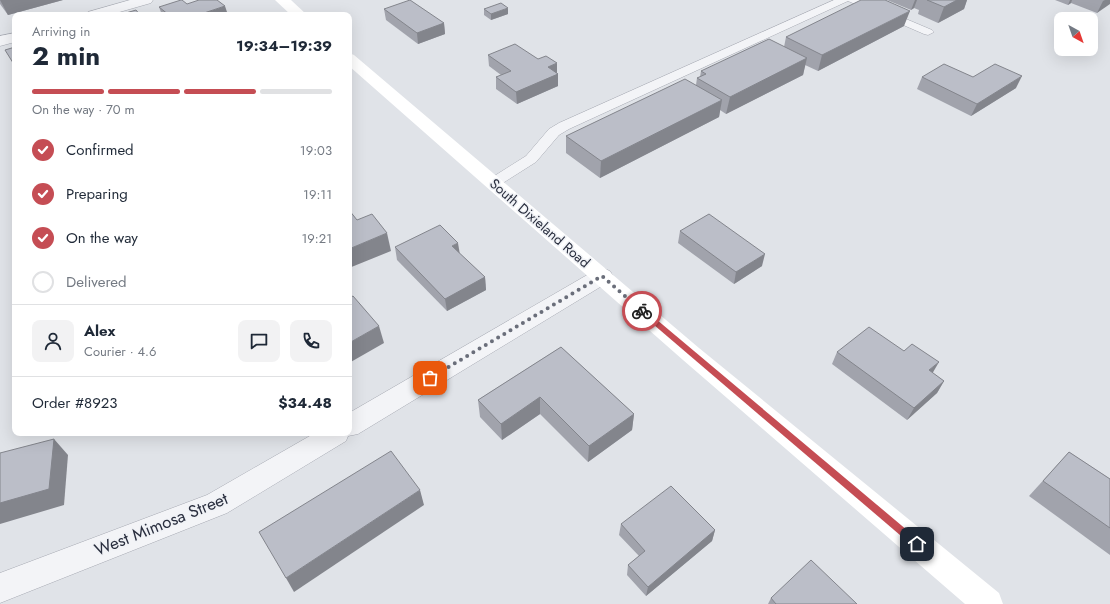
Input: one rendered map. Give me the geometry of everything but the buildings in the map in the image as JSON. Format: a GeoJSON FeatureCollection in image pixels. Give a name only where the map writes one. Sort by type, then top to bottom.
{"type":"FeatureCollection","features":[{"type":"Feature","properties":{"kind":"main road"},"geometry":{"type":"LineString","coordinates":[[282,0],[296,12]]}},
{"type":"Feature","properties":{"kind":"main road","name":"South Dixieland Road"},"geometry":{"type":"LineString","coordinates":[[352,61],[697,359],[988,604]]}},
{"type":"Feature","properties":{"kind":"street"},"geometry":{"type":"LineString","coordinates":[[104,12],[146,0]]}},
{"type":"Feature","properties":{"kind":"street"},"geometry":{"type":"LineString","coordinates":[[0,41],[12,38]]}},
{"type":"Feature","properties":{"kind":"street"},"geometry":{"type":"LineString","coordinates":[[352,424],[602,276]]}},
{"type":"Feature","properties":{"kind":"street","name":"West Mimosa Street"},"geometry":{"type":"LineString","coordinates":[[0,588],[217,504],[332,436]]}},
{"type":"Feature","properties":{"kind":"lane"},"geometry":{"type":"LineString","coordinates":[[493,183],[531,159],[554,132],[564,126],[843,0]]}},
{"type":"Feature","properties":{"kind":"lane"},"geometry":{"type":"LineString","coordinates":[[852,0],[928,32]]}},
{"type":"Feature","properties":{"kind":"way so far"},"geometry":{"type":"LineString","coordinates":[[430,378],[602,276],[642,311]]}},
{"type":"Feature","properties":{"kind":"route"},"geometry":{"type":"LineString","coordinates":[[642,311],[917,544]]}}]}
